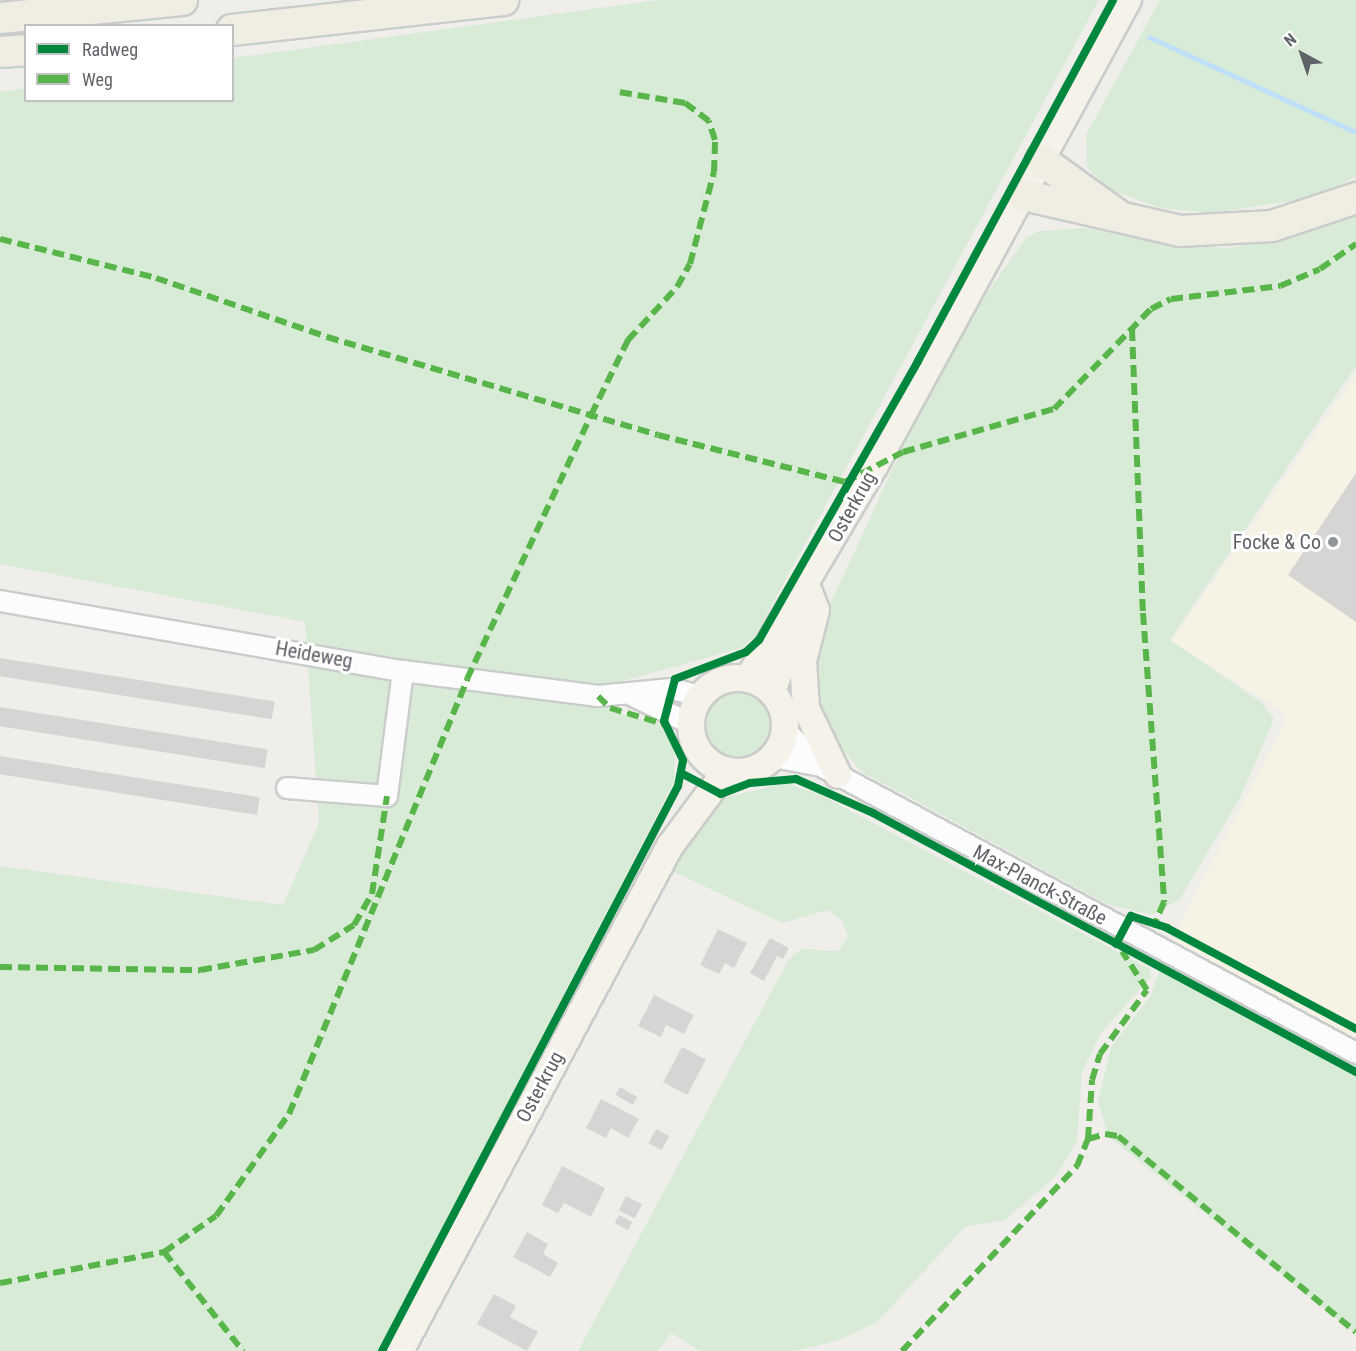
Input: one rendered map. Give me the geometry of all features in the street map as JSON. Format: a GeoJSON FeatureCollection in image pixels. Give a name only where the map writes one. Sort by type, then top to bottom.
{"type":"FeatureCollection","features":[{"type":"Feature","properties":{"kind":"highway"},"geometry":{"type":"LineString","coordinates":[[0,18],[182,0]]}},
{"type":"Feature","properties":{"kind":"highway"},"geometry":{"type":"LineString","coordinates":[[234,30],[503,0]]}},
{"type":"Feature","properties":{"kind":"highway"},"geometry":{"type":"LineString","coordinates":[[0,52],[24,50]]}},
{"type":"Feature","properties":{"kind":"highway"},"geometry":{"type":"LineString","coordinates":[[1041,160],[1124,220]]}},
{"type":"Feature","properties":{"kind":"highway"},"geometry":{"type":"LineString","coordinates":[[1023,195],[1180,231],[1226,231],[1306,218],[1356,198]]}},
{"type":"Feature","properties":{"kind":"main road","name":"Osterkrug"},"geometry":{"type":"LineString","coordinates":[[748,679],[812,581],[1128,0]]}},
{"type":"Feature","properties":{"kind":"main road","name":"Osterkrug"},"geometry":{"type":"LineString","coordinates":[[772,692],[812,581]]}},
{"type":"Feature","properties":{"kind":"main road"},"geometry":{"type":"LineString","coordinates":[[812,581],[816,610],[803,661],[806,708],[830,770]]}},
{"type":"Feature","properties":{"kind":"main road"},"geometry":{"type":"LineString","coordinates":[[748,679],[772,692],[785,730],[773,757],[753,770],[726,771],[703,757],[691,724],[700,696],[725,680],[748,679]]}},
{"type":"Feature","properties":{"kind":"main road","name":"Osterkrug"},"geometry":{"type":"LineString","coordinates":[[400,1351],[682,824],[703,757]]}},
{"type":"Feature","properties":{"kind":"main road","name":"Osterkrug"},"geometry":{"type":"LineString","coordinates":[[682,824],[726,771]]}},
{"type":"Feature","properties":{"kind":"street","name":"Heideweg"},"geometry":{"type":"LineString","coordinates":[[0,601],[403,671],[598,696],[631,695],[672,689],[700,696]]}},
{"type":"Feature","properties":{"kind":"street"},"geometry":{"type":"LineString","coordinates":[[287,788],[387,796],[403,671]]}},
{"type":"Feature","properties":{"kind":"street","name":"Heideweg"},"geometry":{"type":"LineString","coordinates":[[631,695],[691,724]]}},
{"type":"Feature","properties":{"kind":"street","name":"Max-Planck-Straße"},"geometry":{"type":"LineString","coordinates":[[785,730],[830,770],[1356,1053]]}},
{"type":"Feature","properties":{"kind":"street","name":"Max-Planck-Straße"},"geometry":{"type":"LineString","coordinates":[[773,757],[830,770]]}},
{"type":"Feature","properties":{"kind":"shaded area"},"geometry":{"type":"Polygon","coordinates":[[[1356,375],[1356,1048],[1168,949],[1288,715],[1172,641],[1356,375]]]}},
{"type":"Feature","properties":{"kind":"green space"},"geometry":{"type":"Polygon","coordinates":[[[658,0],[1099,0],[754,638],[741,648],[619,682],[617,713],[662,724],[675,750],[674,782],[378,1351],[0,1351],[0,866],[283,905],[319,823],[305,622],[0,564],[0,92],[24,88],[24,102],[234,102],[234,58],[658,0]]]}},
{"type":"Feature","properties":{"kind":"green space"},"geometry":{"type":"Polygon","coordinates":[[[1160,0],[1356,0],[1356,176],[1323,196],[1214,213],[1160,208],[1113,191],[1087,168],[1086,135],[1160,0]]]}},
{"type":"Feature","properties":{"kind":"green space"},"geometry":{"type":"Polygon","coordinates":[[[1356,214],[1356,366],[1170,640],[1261,702],[1274,719],[1240,798],[1180,899],[1152,915],[1107,904],[862,772],[837,744],[814,696],[816,635],[924,401],[978,306],[1025,239],[1039,231],[1087,228],[1161,244],[1229,248],[1286,238],[1356,214]]]}},
{"type":"Feature","properties":{"kind":"green space"},"geometry":{"type":"Polygon","coordinates":[[[738,688],[752,691],[764,699],[772,711],[775,725],[772,739],[764,751],[752,759],[738,762],[724,759],[712,751],[704,739],[701,725],[704,711],[712,699],[724,691],[738,688]]]}},
{"type":"Feature","properties":{"kind":"green space"},"geometry":{"type":"Polygon","coordinates":[[[785,783],[820,795],[1150,969],[1151,977],[1101,1033],[1082,1072],[1077,1141],[1056,1176],[1005,1220],[965,1227],[877,1322],[837,1341],[794,1351],[700,1351],[671,1333],[658,1351],[578,1351],[789,959],[801,949],[838,951],[848,937],[842,921],[828,910],[782,923],[670,870],[716,800],[785,783]]]}},
{"type":"Feature","properties":{"kind":"green space"},"geometry":{"type":"Polygon","coordinates":[[[1164,959],[1356,1057],[1356,1334],[1109,1137],[1098,1102],[1111,1047],[1150,997],[1164,959]]]}},
{"type":"Feature","properties":{"kind":"building","name":"Focke & Co"},"geometry":{"type":"Polygon","coordinates":[[[1356,473],[1356,622],[1288,575],[1356,473]]]}},
{"type":"Feature","properties":{"kind":"building"},"geometry":{"type":"Polygon","coordinates":[[[0,658],[275,701],[272,719],[0,676],[0,658]]]}},
{"type":"Feature","properties":{"kind":"building"},"geometry":{"type":"Polygon","coordinates":[[[0,707],[268,749],[265,768],[0,726],[0,707]]]}},
{"type":"Feature","properties":{"kind":"building"},"geometry":{"type":"Polygon","coordinates":[[[0,756],[260,797],[257,815],[0,774],[0,756]]]}},
{"type":"Feature","properties":{"kind":"building"},"geometry":{"type":"Polygon","coordinates":[[[718,929],[747,943],[734,968],[725,963],[719,974],[700,965],[718,929]]]}},
{"type":"Feature","properties":{"kind":"building"},"geometry":{"type":"Polygon","coordinates":[[[770,938],[789,948],[783,959],[777,956],[764,981],[750,973],[770,938]]]}},
{"type":"Feature","properties":{"kind":"building"},"geometry":{"type":"Polygon","coordinates":[[[654,995],[694,1015],[684,1034],[666,1025],[661,1037],[638,1026],[654,995]]]}},
{"type":"Feature","properties":{"kind":"building"},"geometry":{"type":"Polygon","coordinates":[[[682,1047],[706,1060],[687,1095],[663,1082],[682,1047]]]}},
{"type":"Feature","properties":{"kind":"building"},"geometry":{"type":"Polygon","coordinates":[[[620,1087],[637,1097],[633,1105],[616,1095],[620,1087]]]}},
{"type":"Feature","properties":{"kind":"building"},"geometry":{"type":"Polygon","coordinates":[[[601,1099],[639,1119],[628,1138],[611,1128],[606,1138],[586,1128],[601,1099]]]}},
{"type":"Feature","properties":{"kind":"building"},"geometry":{"type":"Polygon","coordinates":[[[656,1129],[669,1136],[662,1150],[648,1143],[656,1129]]]}},
{"type":"Feature","properties":{"kind":"building"},"geometry":{"type":"Polygon","coordinates":[[[562,1166],[605,1188],[591,1217],[564,1203],[558,1213],[542,1205],[562,1166]]]}},
{"type":"Feature","properties":{"kind":"building"},"geometry":{"type":"Polygon","coordinates":[[[626,1196],[642,1204],[635,1218],[619,1210],[626,1196]]]}},
{"type":"Feature","properties":{"kind":"building"},"geometry":{"type":"Polygon","coordinates":[[[619,1215],[632,1222],[628,1230],[615,1223],[619,1215]]]}},
{"type":"Feature","properties":{"kind":"building"},"geometry":{"type":"Polygon","coordinates":[[[527,1232],[548,1244],[543,1254],[558,1263],[550,1277],[513,1257],[527,1232]]]}},
{"type":"Feature","properties":{"kind":"building"},"geometry":{"type":"Polygon","coordinates":[[[494,1294],[516,1306],[510,1317],[538,1332],[527,1351],[477,1324],[494,1294]]]}},
{"type":"Feature","properties":{"kind":"waterway"},"geometry":{"type":"LineString","coordinates":[[1149,37],[1356,132]]}},
{"type":"Feature","properties":{"kind":"marked path"},"geometry":{"type":"LineString","coordinates":[[0,1283],[164,1252],[216,1216],[289,1114],[467,679],[591,415],[628,340],[677,287],[690,264],[714,172],[715,140],[709,121],[685,103],[619,92]]}},
{"type":"Feature","properties":{"kind":"marked path"},"geometry":{"type":"LineString","coordinates":[[0,239],[156,278],[327,337],[658,435],[845,482],[903,452],[1054,409],[1151,309],[1171,299],[1280,286],[1320,269],[1356,244]]}},
{"type":"Feature","properties":{"kind":"marked path"},"geometry":{"type":"LineString","coordinates":[[1132,329],[1143,613],[1164,902],[1154,926]]}},
{"type":"Feature","properties":{"kind":"marked path"},"geometry":{"type":"LineString","coordinates":[[598,696],[610,708],[667,725]]}},
{"type":"Feature","properties":{"kind":"marked path"},"geometry":{"type":"LineString","coordinates":[[0,967],[200,970],[314,950],[354,925],[372,894],[387,796]]}},
{"type":"Feature","properties":{"kind":"marked path"},"geometry":{"type":"LineString","coordinates":[[1088,1139],[1092,1080],[1100,1054],[1147,990],[1122,951]]}},
{"type":"Feature","properties":{"kind":"marked path"},"geometry":{"type":"LineString","coordinates":[[902,1351],[1077,1166],[1088,1139],[1105,1134],[1118,1136],[1356,1332]]}},
{"type":"Feature","properties":{"kind":"marked path"},"geometry":{"type":"LineString","coordinates":[[164,1252],[243,1351]]}},
{"type":"Feature","properties":{"kind":"cycle path"},"geometry":{"type":"LineString","coordinates":[[382,1351],[678,786],[683,760],[664,721],[675,679],[746,652],[759,640],[918,361],[1113,0]]}},
{"type":"Feature","properties":{"kind":"cycle path"},"geometry":{"type":"LineString","coordinates":[[681,773],[721,794],[750,783],[796,779],[873,813],[1356,1072]]}},
{"type":"Feature","properties":{"kind":"cycle path"},"geometry":{"type":"LineString","coordinates":[[1116,944],[1131,916],[1167,928],[1356,1029]]}},
{"type":"Feature","properties":{"kind":"place","name":"Focke & Co"},"geometry":{"type":"Point","coordinates":[1333,542]}}]}
